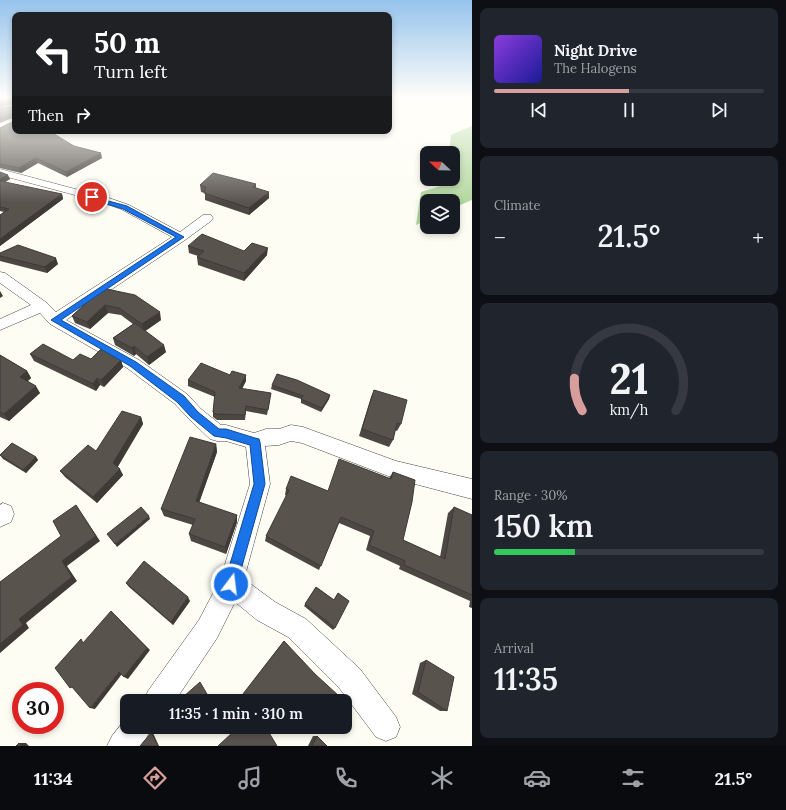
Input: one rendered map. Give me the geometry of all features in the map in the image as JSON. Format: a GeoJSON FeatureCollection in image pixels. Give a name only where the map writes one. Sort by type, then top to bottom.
{"type":"FeatureCollection","features":[{"type":"Feature","properties":{"kind":"street"},"geometry":{"type":"LineString","coordinates":[[0,172],[105,200],[125,207],[181,237]]}},
{"type":"Feature","properties":{"kind":"street"},"geometry":{"type":"LineString","coordinates":[[55,320],[181,237],[207,218]]}},
{"type":"Feature","properties":{"kind":"street"},"geometry":{"type":"LineString","coordinates":[[0,276],[42,306],[55,320],[133,364],[181,399],[195,414],[217,433],[226,433],[255,442],[266,437],[279,437],[291,433],[303,435],[401,471],[472,489]]}},
{"type":"Feature","properties":{"kind":"street"},"geometry":{"type":"LineString","coordinates":[[0,325],[42,306]]}},
{"type":"Feature","properties":{"kind":"street"},"geometry":{"type":"LineString","coordinates":[[163,694],[208,629],[231,584],[260,484],[255,442]]}},
{"type":"Feature","properties":{"kind":"street"},"geometry":{"type":"LineString","coordinates":[[231,584],[266,611],[298,628],[350,679],[386,727]]}},
{"type":"Feature","properties":{"kind":"street"},"geometry":{"type":"LineString","coordinates":[[122,746],[131,734]]}},
{"type":"Feature","properties":{"kind":"green space"},"geometry":{"type":"Polygon","coordinates":[[[456,133],[472,133],[472,200],[460,205],[460,194],[421,194],[421,192],[441,186],[460,186],[460,146],[450,146],[451,135],[456,133]]]}},
{"type":"Feature","properties":{"kind":"green space"},"geometry":{"type":"Polygon","coordinates":[[[420,199],[420,223],[416,225],[420,199]]]}},
{"type":"Feature","properties":{"kind":"building"},"geometry":{"type":"Polygon","coordinates":[[[0,133],[54,134],[74,146],[101,153],[66,172],[36,158],[19,168],[0,164],[0,133]]]}},
{"type":"Feature","properties":{"kind":"building"},"geometry":{"type":"Polygon","coordinates":[[[0,172],[8,175],[0,179],[0,172]]]}},
{"type":"Feature","properties":{"kind":"building"},"geometry":{"type":"Polygon","coordinates":[[[213,173],[256,184],[253,187],[269,192],[249,208],[204,193],[206,187],[200,185],[213,173]]]}},
{"type":"Feature","properties":{"kind":"building"},"geometry":{"type":"Polygon","coordinates":[[[0,181],[62,194],[0,239],[0,215],[9,209],[0,207],[0,181]]]}},
{"type":"Feature","properties":{"kind":"building"},"geometry":{"type":"Polygon","coordinates":[[[202,234],[244,251],[252,243],[268,248],[244,273],[197,257],[204,251],[188,246],[202,234]]]}},
{"type":"Feature","properties":{"kind":"building"},"geometry":{"type":"Polygon","coordinates":[[[18,245],[56,258],[45,267],[0,256],[0,253],[18,245]]]}},
{"type":"Feature","properties":{"kind":"building"},"geometry":{"type":"Polygon","coordinates":[[[102,288],[135,295],[160,312],[142,324],[119,308],[105,305],[87,322],[72,316],[102,288]]]}},
{"type":"Feature","properties":{"kind":"building"},"geometry":{"type":"Polygon","coordinates":[[[135,323],[164,345],[147,357],[134,346],[132,348],[113,338],[135,323]]]}},
{"type":"Feature","properties":{"kind":"building"},"geometry":{"type":"Polygon","coordinates":[[[43,344],[73,360],[80,354],[91,359],[101,349],[121,360],[101,380],[97,378],[93,384],[30,354],[43,344]]]}},
{"type":"Feature","properties":{"kind":"building"},"geometry":{"type":"Polygon","coordinates":[[[0,355],[27,371],[20,377],[36,386],[4,414],[0,412],[0,355]]]}},
{"type":"Feature","properties":{"kind":"building"},"geometry":{"type":"Polygon","coordinates":[[[201,363],[230,375],[232,371],[246,375],[239,388],[271,393],[268,410],[246,406],[245,415],[216,414],[213,412],[215,392],[188,380],[201,363]]]}},
{"type":"Feature","properties":{"kind":"building"},"geometry":{"type":"Polygon","coordinates":[[[277,374],[297,380],[330,395],[322,408],[301,399],[303,396],[272,385],[277,374]]]}},
{"type":"Feature","properties":{"kind":"building"},"geometry":{"type":"Polygon","coordinates":[[[374,390],[407,400],[401,424],[397,423],[393,440],[362,429],[374,390]]]}},
{"type":"Feature","properties":{"kind":"building"},"geometry":{"type":"Polygon","coordinates":[[[122,411],[141,417],[113,463],[120,469],[93,497],[60,471],[88,445],[96,451],[122,411]]]}},
{"type":"Feature","properties":{"kind":"building"},"geometry":{"type":"Polygon","coordinates":[[[190,437],[216,444],[196,501],[237,515],[225,547],[189,534],[195,519],[161,509],[190,437]]]}},
{"type":"Feature","properties":{"kind":"building"},"geometry":{"type":"Polygon","coordinates":[[[12,443],[36,457],[23,470],[0,455],[12,443]]]}},
{"type":"Feature","properties":{"kind":"building"},"geometry":{"type":"Polygon","coordinates":[[[339,459],[391,479],[393,472],[415,480],[412,502],[403,540],[445,559],[454,507],[472,515],[472,595],[404,565],[405,561],[369,545],[374,531],[341,517],[321,566],[266,536],[289,490],[286,489],[291,476],[328,491],[339,459]]]}},
{"type":"Feature","properties":{"kind":"building"},"geometry":{"type":"Polygon","coordinates":[[[76,505],[96,536],[62,561],[72,577],[19,619],[23,625],[0,644],[0,582],[61,536],[53,521],[76,505]]]}},
{"type":"Feature","properties":{"kind":"building"},"geometry":{"type":"Polygon","coordinates":[[[141,507],[149,516],[115,544],[107,534],[141,507]]]}},
{"type":"Feature","properties":{"kind":"building"},"geometry":{"type":"Polygon","coordinates":[[[144,561],[188,597],[171,622],[126,583],[144,561]]]}},
{"type":"Feature","properties":{"kind":"building"},"geometry":{"type":"Polygon","coordinates":[[[316,587],[334,600],[338,593],[349,601],[335,628],[305,604],[316,587]]]}},
{"type":"Feature","properties":{"kind":"building"},"geometry":{"type":"Polygon","coordinates":[[[111,611],[147,648],[124,677],[119,672],[90,708],[72,687],[70,688],[55,668],[81,639],[83,643],[111,611]]]}},
{"type":"Feature","properties":{"kind":"building"},"geometry":{"type":"Polygon","coordinates":[[[284,641],[315,674],[337,694],[243,694],[284,641]]]}},
{"type":"Feature","properties":{"kind":"building"},"geometry":{"type":"Polygon","coordinates":[[[426,660],[454,677],[447,711],[418,692],[426,660]]]}},
{"type":"Feature","properties":{"kind":"building"},"geometry":{"type":"Polygon","coordinates":[[[200,682],[207,694],[186,694],[200,682]]]}},
{"type":"Feature","properties":{"kind":"building"},"geometry":{"type":"Polygon","coordinates":[[[152,734],[158,746],[140,746],[152,734]]]}},
{"type":"Feature","properties":{"kind":"building"},"geometry":{"type":"Polygon","coordinates":[[[231,734],[270,734],[277,746],[218,746],[231,734]]]}},
{"type":"Feature","properties":{"kind":"building"},"geometry":{"type":"Polygon","coordinates":[[[317,736],[327,746],[312,746],[317,736]]]}},
{"type":"Feature","properties":{"kind":"route"},"geometry":{"type":"LineString","coordinates":[[92,197],[125,207],[181,237],[115,279],[55,320],[133,364],[181,399],[195,414],[217,433],[226,433],[255,442],[260,484],[242,540],[231,584]]}}]}
